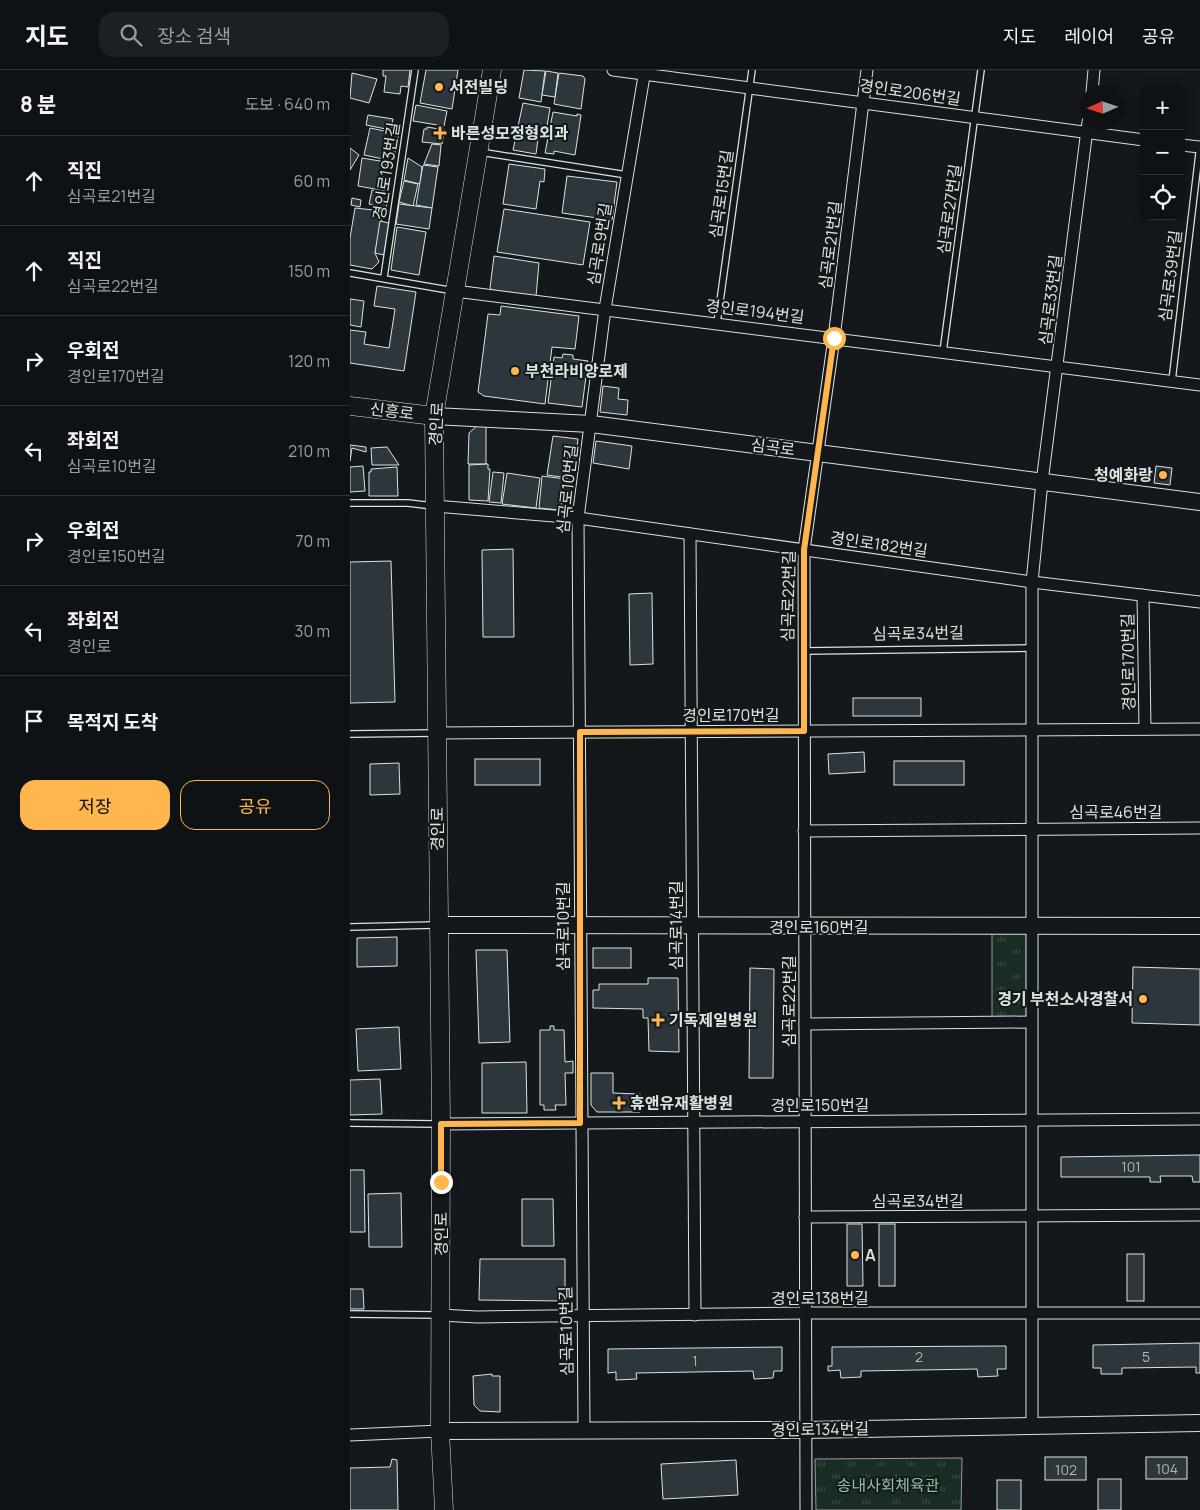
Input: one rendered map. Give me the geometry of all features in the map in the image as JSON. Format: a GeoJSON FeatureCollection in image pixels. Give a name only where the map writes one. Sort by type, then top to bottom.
{"type":"FeatureCollection","features":[{"type":"Feature","properties":{"kind":"main road","name":"경인로"},"geometry":{"type":"LineString","coordinates":[[444,1510],[440,1431],[441,1124],[434,416],[492,70]]}},
{"type":"Feature","properties":{"kind":"main road","name":"신흥로"},"geometry":{"type":"LineString","coordinates":[[350,406],[434,416]]}},
{"type":"Feature","properties":{"kind":"street","name":"경인로206번길"},"geometry":{"type":"LineString","coordinates":[[613,70],[644,72],[975,117],[1080,126]]}},
{"type":"Feature","properties":{"kind":"street","name":"심곡로21번길"},"geometry":{"type":"LineString","coordinates":[[817,452],[834,338],[867,70]]}},
{"type":"Feature","properties":{"kind":"street"},"geometry":{"type":"LineString","coordinates":[[1093,85],[1094,70]]}},
{"type":"Feature","properties":{"kind":"street","name":"심곡로9번길"},"geometry":{"type":"LineString","coordinates":[[591,424],[605,310],[644,72]]}},
{"type":"Feature","properties":{"kind":"street","name":"심곡로33번길"},"geometry":{"type":"LineString","coordinates":[[1042,482],[1087,130]]}},
{"type":"Feature","properties":{"kind":"street","name":"경인로206번길"},"geometry":{"type":"LineString","coordinates":[[1100,130],[1140,139]]}},
{"type":"Feature","properties":{"kind":"street"},"geometry":{"type":"LineString","coordinates":[[1185,145],[1200,146]]}},
{"type":"Feature","properties":{"kind":"street","name":"경인로194번길"},"geometry":{"type":"LineString","coordinates":[[455,291],[1200,385]]}},
{"type":"Feature","properties":{"kind":"street","name":"심곡로"},"geometry":{"type":"LineString","coordinates":[[434,416],[591,424],[1200,502]]}},
{"type":"Feature","properties":{"kind":"street","name":"심곡로10번길"},"geometry":{"type":"LineString","coordinates":[[584,1429],[580,1123],[578,518],[591,424]]}},
{"type":"Feature","properties":{"kind":"street","name":"심곡로22번길"},"geometry":{"type":"LineString","coordinates":[[806,1510],[804,1430],[804,550],[817,452]]}},
{"type":"Feature","properties":{"kind":"street"},"geometry":{"type":"LineString","coordinates":[[1032,1426],[1032,582],[1042,482]]}},
{"type":"Feature","properties":{"kind":"street","name":"경인로182번길"},"geometry":{"type":"LineString","coordinates":[[435,506],[578,518],[1032,582],[1200,602]]}},
{"type":"Feature","properties":{"kind":"street","name":"심곡로14번길"},"geometry":{"type":"LineString","coordinates":[[690,534],[695,1315]]}},
{"type":"Feature","properties":{"kind":"street","name":"경인로170번길"},"geometry":{"type":"LineString","coordinates":[[1143,596],[1145,729]]}},
{"type":"Feature","properties":{"kind":"street","name":"경인로170번길"},"geometry":{"type":"LineString","coordinates":[[436,734],[1200,729]]}},
{"type":"Feature","properties":{"kind":"street"},"geometry":{"type":"LineString","coordinates":[[804,831],[1031,828]]}},
{"type":"Feature","properties":{"kind":"street","name":"심곡로46번길"},"geometry":{"type":"LineString","coordinates":[[1031,828],[1200,828]]}},
{"type":"Feature","properties":{"kind":"street","name":"경인로160번길"},"geometry":{"type":"LineString","coordinates":[[438,925],[1031,928],[1200,926]]}},
{"type":"Feature","properties":{"kind":"street"},"geometry":{"type":"LineString","coordinates":[[805,1024],[1031,1022]]}},
{"type":"Feature","properties":{"kind":"street","name":"경인로150번길"},"geometry":{"type":"LineString","coordinates":[[441,1124],[1200,1119]]}},
{"type":"Feature","properties":{"kind":"street"},"geometry":{"type":"LineString","coordinates":[[1031,1217],[1200,1215]]}},
{"type":"Feature","properties":{"kind":"street","name":"심곡로34번길"},"geometry":{"type":"LineString","coordinates":[[805,1217],[1031,1217]]}},
{"type":"Feature","properties":{"kind":"street","name":"경인로138번길"},"geometry":{"type":"LineString","coordinates":[[440,1315],[477,1317],[805,1313],[1032,1315],[1200,1313]]}},
{"type":"Feature","properties":{"kind":"street","name":"경인로134번길"},"geometry":{"type":"LineString","coordinates":[[440,1431],[584,1429],[804,1430],[1200,1423]]}},
{"type":"Feature","properties":{"kind":"street"},"geometry":{"type":"LineString","coordinates":[[350,1435],[440,1431]]}},
{"type":"Feature","properties":{"kind":"lane","name":"경인로193번길"},"geometry":{"type":"LineString","coordinates":[[384,277],[415,70]]}},
{"type":"Feature","properties":{"kind":"lane","name":"심곡로15번길"},"geometry":{"type":"LineString","coordinates":[[717,323],[752,70]]}},
{"type":"Feature","properties":{"kind":"lane","name":"심곡로27번길"},"geometry":{"type":"LineString","coordinates":[[943,352],[981,70]]}},
{"type":"Feature","properties":{"kind":"lane","name":"심곡로39번길"},"geometry":{"type":"LineString","coordinates":[[1172,381],[1200,146]]}},
{"type":"Feature","properties":{"kind":"lane"},"geometry":{"type":"LineString","coordinates":[[478,152],[627,175]]}},
{"type":"Feature","properties":{"kind":"lane"},"geometry":{"type":"LineString","coordinates":[[350,273],[384,277],[455,291]]}},
{"type":"Feature","properties":{"kind":"lane"},"geometry":{"type":"LineString","coordinates":[[350,502],[408,503],[435,506]]}},
{"type":"Feature","properties":{"kind":"lane","name":"심곡로34번길"},"geometry":{"type":"LineString","coordinates":[[804,651],[1032,648]]}},
{"type":"Feature","properties":{"kind":"lane"},"geometry":{"type":"LineString","coordinates":[[350,734],[436,734]]}},
{"type":"Feature","properties":{"kind":"lane"},"geometry":{"type":"LineString","coordinates":[[350,927],[438,925]]}},
{"type":"Feature","properties":{"kind":"lane"},"geometry":{"type":"LineString","coordinates":[[350,1123],[441,1124]]}},
{"type":"Feature","properties":{"kind":"lane"},"geometry":{"type":"LineString","coordinates":[[350,1314],[440,1315]]}},
{"type":"Feature","properties":{"kind":"green space"},"geometry":{"type":"Polygon","coordinates":[[[992,933],[1028,933],[1027,1019],[992,1020],[992,933]]]}},
{"type":"Feature","properties":{"kind":"green space","name":"송내사회체육관"},"geometry":{"type":"Polygon","coordinates":[[[962,1458],[961,1510],[816,1510],[815,1459],[962,1458]]]}},
{"type":"Feature","properties":{"kind":"building"},"geometry":{"type":"Polygon","coordinates":[[[383,70],[410,70],[408,87],[401,86],[400,94],[384,92],[386,76],[383,76],[383,70]]]}},
{"type":"Feature","properties":{"kind":"building","name":"서전빌딩"},"geometry":{"type":"Polygon","coordinates":[[[426,70],[458,70],[452,109],[420,103],[426,70]]]}},
{"type":"Feature","properties":{"kind":"building"},"geometry":{"type":"Polygon","coordinates":[[[524,70],[545,71],[541,102],[519,98],[524,70]]]}},
{"type":"Feature","properties":{"kind":"building"},"geometry":{"type":"Polygon","coordinates":[[[546,71],[558,73],[555,97],[542,95],[546,71]]]}},
{"type":"Feature","properties":{"kind":"building"},"geometry":{"type":"Polygon","coordinates":[[[352,73],[377,79],[369,103],[350,98],[352,73]]]}},
{"type":"Feature","properties":{"kind":"building"},"geometry":{"type":"Polygon","coordinates":[[[559,73],[583,76],[585,79],[581,109],[554,104],[559,73]]]}},
{"type":"Feature","properties":{"kind":"building"},"geometry":{"type":"Polygon","coordinates":[[[523,103],[550,108],[546,133],[539,131],[536,154],[513,150],[523,103]]]}},
{"type":"Feature","properties":{"kind":"building"},"geometry":{"type":"Polygon","coordinates":[[[416,105],[447,111],[444,126],[413,121],[416,105]]]}},
{"type":"Feature","properties":{"kind":"building"},"geometry":{"type":"Polygon","coordinates":[[[553,112],[581,115],[575,155],[554,151],[554,154],[545,153],[553,112]]]}},
{"type":"Feature","properties":{"kind":"building"},"geometry":{"type":"Polygon","coordinates":[[[368,115],[393,119],[391,130],[366,125],[368,115]]]}},
{"type":"Feature","properties":{"kind":"building"},"geometry":{"type":"Polygon","coordinates":[[[427,127],[445,130],[442,144],[422,142],[424,129],[427,129],[427,127]]]}},
{"type":"Feature","properties":{"kind":"building"},"geometry":{"type":"Polygon","coordinates":[[[370,128],[399,134],[393,161],[364,155],[370,128]]]}},
{"type":"Feature","properties":{"kind":"building"},"geometry":{"type":"Polygon","coordinates":[[[432,144],[441,145],[439,166],[424,164],[432,144]]]}},
{"type":"Feature","properties":{"kind":"building"},"geometry":{"type":"Polygon","coordinates":[[[350,148],[359,155],[350,170],[350,148]]]}},
{"type":"Feature","properties":{"kind":"building"},"geometry":{"type":"Polygon","coordinates":[[[362,158],[386,162],[382,184],[386,185],[386,191],[358,186],[362,158]]]}},
{"type":"Feature","properties":{"kind":"building"},"geometry":{"type":"Polygon","coordinates":[[[408,158],[422,167],[420,184],[404,180],[408,158]]]}},
{"type":"Feature","properties":{"kind":"building"},"geometry":{"type":"Polygon","coordinates":[[[509,164],[545,169],[544,182],[540,181],[536,209],[503,204],[509,164]]]}},
{"type":"Feature","properties":{"kind":"building"},"geometry":{"type":"Polygon","coordinates":[[[423,165],[438,167],[432,208],[416,205],[423,165]]]}},
{"type":"Feature","properties":{"kind":"building"},"geometry":{"type":"Polygon","coordinates":[[[567,176],[617,182],[612,220],[562,213],[567,176]]]}},
{"type":"Feature","properties":{"kind":"building"},"geometry":{"type":"Polygon","coordinates":[[[404,181],[418,184],[413,206],[399,202],[404,181]]]}},
{"type":"Feature","properties":{"kind":"building"},"geometry":{"type":"Polygon","coordinates":[[[372,190],[389,194],[386,208],[369,204],[372,190]]]}},
{"type":"Feature","properties":{"kind":"building"},"geometry":{"type":"Polygon","coordinates":[[[352,198],[361,200],[360,207],[351,205],[352,198]]]}},
{"type":"Feature","properties":{"kind":"building"},"geometry":{"type":"Polygon","coordinates":[[[399,204],[432,208],[429,229],[396,224],[399,204]]]}},
{"type":"Feature","properties":{"kind":"building"},"geometry":{"type":"Polygon","coordinates":[[[355,208],[383,211],[375,253],[379,262],[372,269],[350,265],[350,238],[355,208]]]}},
{"type":"Feature","properties":{"kind":"building"},"geometry":{"type":"Polygon","coordinates":[[[504,209],[590,222],[583,265],[497,252],[504,209]]]}},
{"type":"Feature","properties":{"kind":"building"},"geometry":{"type":"Polygon","coordinates":[[[380,221],[389,223],[384,255],[375,253],[380,221]]]}},
{"type":"Feature","properties":{"kind":"building"},"geometry":{"type":"Polygon","coordinates":[[[397,227],[426,232],[419,275],[391,270],[397,227]]]}},
{"type":"Feature","properties":{"kind":"building"},"geometry":{"type":"Polygon","coordinates":[[[494,256],[539,263],[536,296],[492,290],[490,288],[494,256]]]}},
{"type":"Feature","properties":{"kind":"building"},"geometry":{"type":"Polygon","coordinates":[[[377,286],[416,292],[404,371],[350,363],[350,330],[366,332],[364,344],[389,348],[395,309],[374,306],[377,286]]]}},
{"type":"Feature","properties":{"kind":"building"},"geometry":{"type":"Polygon","coordinates":[[[350,299],[364,301],[361,327],[350,325],[350,299]]]}},
{"type":"Feature","properties":{"kind":"building","name":"부천라비앙로제"},"geometry":{"type":"Polygon","coordinates":[[[501,306],[579,316],[575,349],[552,347],[545,404],[484,396],[478,392],[488,314],[500,315],[501,306]]]}},
{"type":"Feature","properties":{"kind":"building"},"geometry":{"type":"Polygon","coordinates":[[[563,354],[573,355],[573,359],[588,361],[582,407],[548,403],[554,357],[562,358],[563,354]]]}},
{"type":"Feature","properties":{"kind":"building"},"geometry":{"type":"Polygon","coordinates":[[[603,386],[619,388],[618,399],[628,400],[627,415],[600,412],[603,386]]]}},
{"type":"Feature","properties":{"kind":"building"},"geometry":{"type":"Polygon","coordinates":[[[479,424],[486,426],[486,464],[468,464],[469,433],[479,424]]]}},
{"type":"Feature","properties":{"kind":"building"},"geometry":{"type":"Polygon","coordinates":[[[553,436],[578,439],[576,458],[568,457],[568,478],[547,475],[553,436]]]}},
{"type":"Feature","properties":{"kind":"building"},"geometry":{"type":"Polygon","coordinates":[[[596,441],[632,446],[629,469],[593,463],[596,441]]]}},
{"type":"Feature","properties":{"kind":"building"},"geometry":{"type":"Polygon","coordinates":[[[350,445],[366,447],[366,452],[352,448],[350,461],[350,445]]]}},
{"type":"Feature","properties":{"kind":"building"},"geometry":{"type":"Polygon","coordinates":[[[387,447],[399,465],[372,465],[371,448],[387,447]]]}},
{"type":"Feature","properties":{"kind":"building"},"geometry":{"type":"Polygon","coordinates":[[[488,464],[488,469],[490,469],[488,501],[469,500],[469,465],[488,464]]]}},
{"type":"Feature","properties":{"kind":"building"},"geometry":{"type":"Polygon","coordinates":[[[363,466],[365,491],[350,492],[350,467],[363,466]]]}},
{"type":"Feature","properties":{"kind":"building"},"geometry":{"type":"Polygon","coordinates":[[[1156,466],[1172,468],[1170,485],[1154,483],[1156,466]]]}},
{"type":"Feature","properties":{"kind":"building"},"geometry":{"type":"Polygon","coordinates":[[[397,467],[398,496],[369,496],[369,472],[371,472],[371,469],[397,467]]]}},
{"type":"Feature","properties":{"kind":"building"},"geometry":{"type":"Polygon","coordinates":[[[493,472],[504,473],[501,503],[489,502],[493,472]]]}},
{"type":"Feature","properties":{"kind":"building"},"geometry":{"type":"Polygon","coordinates":[[[507,473],[540,478],[536,508],[502,504],[507,473]]]}},
{"type":"Feature","properties":{"kind":"building"},"geometry":{"type":"Polygon","coordinates":[[[542,476],[573,480],[569,502],[561,501],[562,506],[559,510],[539,508],[542,476]]]}},
{"type":"Feature","properties":{"kind":"building"},"geometry":{"type":"Polygon","coordinates":[[[513,549],[514,637],[483,637],[482,550],[513,549]]]}},
{"type":"Feature","properties":{"kind":"building"},"geometry":{"type":"Polygon","coordinates":[[[391,561],[395,702],[350,703],[350,562],[391,561]]]}},
{"type":"Feature","properties":{"kind":"building"},"geometry":{"type":"Polygon","coordinates":[[[652,593],[653,664],[630,665],[629,594],[652,593]]]}},
{"type":"Feature","properties":{"kind":"building"},"geometry":{"type":"Polygon","coordinates":[[[853,698],[921,698],[921,716],[853,716],[853,698]]]}},
{"type":"Feature","properties":{"kind":"building"},"geometry":{"type":"Polygon","coordinates":[[[864,752],[865,772],[829,774],[828,754],[864,752]]]}},
{"type":"Feature","properties":{"kind":"building"},"geometry":{"type":"Polygon","coordinates":[[[475,759],[540,759],[540,785],[475,785],[475,759]]]}},
{"type":"Feature","properties":{"kind":"building"},"geometry":{"type":"Polygon","coordinates":[[[894,761],[964,761],[964,785],[894,785],[894,761]]]}},
{"type":"Feature","properties":{"kind":"building"},"geometry":{"type":"Polygon","coordinates":[[[399,763],[400,794],[370,795],[370,764],[399,763]]]}},
{"type":"Feature","properties":{"kind":"building"},"geometry":{"type":"Polygon","coordinates":[[[397,937],[397,966],[357,967],[357,938],[397,937]]]}},
{"type":"Feature","properties":{"kind":"building"},"geometry":{"type":"Polygon","coordinates":[[[593,948],[631,948],[631,968],[593,968],[593,948]]]}},
{"type":"Feature","properties":{"kind":"building"},"geometry":{"type":"Polygon","coordinates":[[[476,950],[507,950],[510,1042],[479,1043],[476,950]]]}},
{"type":"Feature","properties":{"kind":"building"},"geometry":{"type":"Polygon","coordinates":[[[1133,967],[1200,969],[1200,1025],[1132,1023],[1133,967]]]}},
{"type":"Feature","properties":{"kind":"building"},"geometry":{"type":"Polygon","coordinates":[[[750,968],[774,969],[773,1078],[749,1078],[750,968]]]}},
{"type":"Feature","properties":{"kind":"building"},"geometry":{"type":"Polygon","coordinates":[[[648,978],[678,978],[679,1052],[649,1051],[648,1018],[643,1018],[643,1009],[593,1008],[593,990],[599,990],[599,984],[648,984],[648,978]]]}},
{"type":"Feature","properties":{"kind":"building"},"geometry":{"type":"Polygon","coordinates":[[[550,1026],[554,1026],[554,1030],[564,1030],[565,1062],[573,1061],[573,1073],[565,1073],[566,1105],[555,1105],[556,1110],[544,1110],[544,1105],[540,1105],[540,1030],[550,1030],[550,1026]]]}},
{"type":"Feature","properties":{"kind":"building"},"geometry":{"type":"Polygon","coordinates":[[[399,1027],[401,1069],[358,1071],[356,1029],[399,1027]]]}},
{"type":"Feature","properties":{"kind":"building"},"geometry":{"type":"Polygon","coordinates":[[[526,1062],[527,1113],[482,1113],[482,1063],[526,1062]]]}},
{"type":"Feature","properties":{"kind":"building"},"geometry":{"type":"Polygon","coordinates":[[[591,1073],[613,1073],[613,1093],[640,1094],[640,1112],[597,1112],[591,1105],[591,1073]]]}},
{"type":"Feature","properties":{"kind":"building"},"geometry":{"type":"Polygon","coordinates":[[[380,1079],[382,1114],[350,1115],[350,1080],[380,1079]]]}},
{"type":"Feature","properties":{"kind":"building"},"geometry":{"type":"Polygon","coordinates":[[[1200,1155],[1200,1182],[1193,1182],[1192,1176],[1160,1176],[1161,1182],[1150,1182],[1150,1177],[1061,1177],[1061,1157],[1200,1155]]]}},
{"type":"Feature","properties":{"kind":"building"},"geometry":{"type":"Polygon","coordinates":[[[350,1170],[364,1170],[365,1232],[350,1232],[350,1170]]]}},
{"type":"Feature","properties":{"kind":"building"},"geometry":{"type":"Polygon","coordinates":[[[401,1193],[402,1247],[369,1247],[368,1194],[401,1193]]]}},
{"type":"Feature","properties":{"kind":"building"},"geometry":{"type":"Polygon","coordinates":[[[522,1199],[553,1199],[554,1246],[522,1246],[522,1199]]]}},
{"type":"Feature","properties":{"kind":"building","name":"A"},"geometry":{"type":"Polygon","coordinates":[[[847,1224],[862,1224],[863,1286],[847,1286],[847,1224]]]}},
{"type":"Feature","properties":{"kind":"building"},"geometry":{"type":"Polygon","coordinates":[[[879,1224],[895,1224],[895,1286],[879,1286],[879,1224]]]}},
{"type":"Feature","properties":{"kind":"building"},"geometry":{"type":"Polygon","coordinates":[[[1127,1254],[1144,1254],[1144,1301],[1127,1301],[1127,1254]]]}},
{"type":"Feature","properties":{"kind":"building"},"geometry":{"type":"Polygon","coordinates":[[[480,1259],[565,1259],[565,1301],[479,1300],[480,1259]]]}},
{"type":"Feature","properties":{"kind":"building"},"geometry":{"type":"Polygon","coordinates":[[[350,1289],[363,1289],[364,1309],[350,1309],[350,1289]]]}},
{"type":"Feature","properties":{"kind":"building"},"geometry":{"type":"Polygon","coordinates":[[[1200,1343],[1200,1373],[1196,1373],[1196,1367],[1122,1368],[1122,1374],[1101,1374],[1101,1368],[1093,1368],[1093,1345],[1200,1343]]]}},
{"type":"Feature","properties":{"kind":"building"},"geometry":{"type":"Polygon","coordinates":[[[1006,1346],[1006,1369],[997,1369],[998,1376],[978,1377],[977,1369],[861,1371],[861,1377],[841,1378],[840,1370],[828,1371],[828,1366],[832,1366],[832,1347],[1006,1346]]]}},
{"type":"Feature","properties":{"kind":"building"},"geometry":{"type":"Polygon","coordinates":[[[782,1347],[782,1371],[774,1371],[773,1378],[754,1379],[753,1371],[636,1373],[637,1379],[616,1380],[616,1372],[608,1373],[608,1349],[782,1347]]]}},
{"type":"Feature","properties":{"kind":"building"},"geometry":{"type":"Polygon","coordinates":[[[492,1374],[492,1376],[500,1376],[500,1412],[480,1411],[474,1405],[473,1376],[492,1374]]]}},
{"type":"Feature","properties":{"kind":"building"},"geometry":{"type":"Polygon","coordinates":[[[1045,1457],[1086,1457],[1086,1480],[1045,1480],[1045,1457]]]}},
{"type":"Feature","properties":{"kind":"building"},"geometry":{"type":"Polygon","coordinates":[[[1146,1457],[1187,1457],[1187,1479],[1146,1479],[1146,1457]]]}},
{"type":"Feature","properties":{"kind":"building"},"geometry":{"type":"Polygon","coordinates":[[[392,1459],[397,1460],[398,1510],[350,1510],[350,1468],[390,1467],[392,1459]]]}},
{"type":"Feature","properties":{"kind":"building"},"geometry":{"type":"Polygon","coordinates":[[[736,1460],[738,1495],[663,1499],[661,1464],[736,1460]]]}},
{"type":"Feature","properties":{"kind":"building"},"geometry":{"type":"Polygon","coordinates":[[[1098,1479],[1121,1479],[1121,1510],[1098,1510],[1098,1479]]]}},
{"type":"Feature","properties":{"kind":"building"},"geometry":{"type":"Polygon","coordinates":[[[997,1480],[1021,1480],[1021,1510],[997,1510],[997,1480]]]}},
{"type":"Feature","properties":{"kind":"place","name":"서전빌딩"},"geometry":{"type":"Point","coordinates":[439,87]}},
{"type":"Feature","properties":{"kind":"place","name":"바른성모정형외과"},"geometry":{"type":"Point","coordinates":[440,133]}},
{"type":"Feature","properties":{"kind":"place","name":"부천라비앙로제"},"geometry":{"type":"Point","coordinates":[515,371]}},
{"type":"Feature","properties":{"kind":"place","name":"청예화랑"},"geometry":{"type":"Point","coordinates":[1163,475]}},
{"type":"Feature","properties":{"kind":"place","name":"경기 부천소사경찰서"},"geometry":{"type":"Point","coordinates":[1143,999]}},
{"type":"Feature","properties":{"kind":"place","name":"기독제일병원"},"geometry":{"type":"Point","coordinates":[658,1020]}},
{"type":"Feature","properties":{"kind":"place","name":"휴앤유재활병원"},"geometry":{"type":"Point","coordinates":[619,1103]}},
{"type":"Feature","properties":{"kind":"place","name":"A"},"geometry":{"type":"Point","coordinates":[855,1255]}},
{"type":"Feature","properties":{"kind":"route"},"geometry":{"type":"LineString","coordinates":[[441,1182],[441,1124],[580,1123],[580,732],[804,731],[804,550],[834,338]]}}]}
